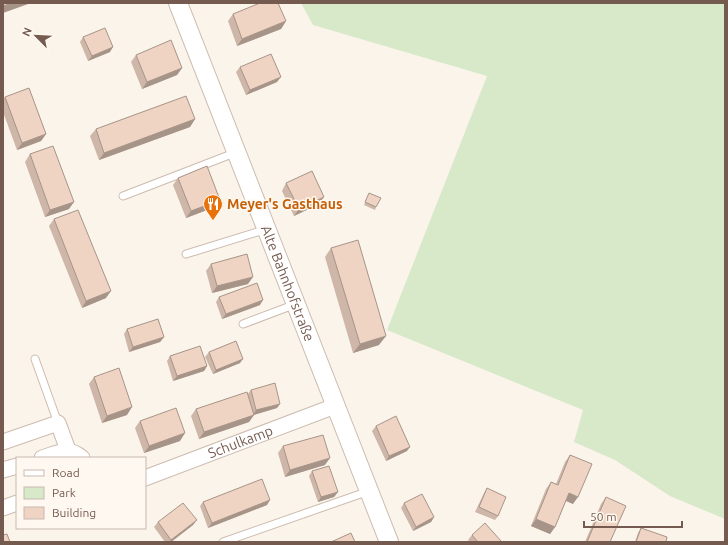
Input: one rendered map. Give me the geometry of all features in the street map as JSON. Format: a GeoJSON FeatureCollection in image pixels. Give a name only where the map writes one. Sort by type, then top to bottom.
{"type":"FeatureCollection","features":[{"type":"Feature","properties":{"kind":"street","name":"Alte Bahnhofstraße"},"geometry":{"type":"LineString","coordinates":[[178,3],[389,542]]}},
{"type":"Feature","properties":{"kind":"street","name":"Schulkamp"},"geometry":{"type":"LineString","coordinates":[[146,478],[335,406]]}},
{"type":"Feature","properties":{"kind":"street"},"geometry":{"type":"LineString","coordinates":[[3,442],[58,423],[68,450]]}},
{"type":"Feature","properties":{"kind":"street"},"geometry":{"type":"LineString","coordinates":[[45,457],[68,450],[73,451],[81,457]]}},
{"type":"Feature","properties":{"kind":"street"},"geometry":{"type":"LineString","coordinates":[[3,470],[16,466]]}},
{"type":"Feature","properties":{"kind":"street"},"geometry":{"type":"LineString","coordinates":[[3,508],[16,503]]}},
{"type":"Feature","properties":{"kind":"lane"},"geometry":{"type":"LineString","coordinates":[[123,196],[237,152]]}},
{"type":"Feature","properties":{"kind":"lane"},"geometry":{"type":"LineString","coordinates":[[186,254],[267,229]]}},
{"type":"Feature","properties":{"kind":"lane"},"geometry":{"type":"LineString","coordinates":[[243,324],[296,304]]}},
{"type":"Feature","properties":{"kind":"lane"},"geometry":{"type":"LineString","coordinates":[[35,359],[58,423]]}},
{"type":"Feature","properties":{"kind":"lane"},"geometry":{"type":"LineString","coordinates":[[223,542],[369,491]]}},
{"type":"Feature","properties":{"kind":"green space"},"geometry":{"type":"Polygon","coordinates":[[[301,3],[725,3],[725,519],[670,496],[615,460],[574,442],[583,410],[387,330],[487,76],[313,25],[301,3]]]}},
{"type":"Feature","properties":{"kind":"building"},"geometry":{"type":"Polygon","coordinates":[[[3,3],[11,3],[3,6],[3,3]]]}},
{"type":"Feature","properties":{"kind":"building"},"geometry":{"type":"Polygon","coordinates":[[[260,3],[278,3],[286,21],[242,39],[233,14],[260,3]]]}},
{"type":"Feature","properties":{"kind":"building"},"geometry":{"type":"Polygon","coordinates":[[[105,28],[113,47],[92,56],[83,37],[105,28]]]}},
{"type":"Feature","properties":{"kind":"building"},"geometry":{"type":"Polygon","coordinates":[[[171,40],[182,68],[147,82],[136,55],[171,40]]]}},
{"type":"Feature","properties":{"kind":"building"},"geometry":{"type":"Polygon","coordinates":[[[271,54],[281,77],[250,90],[240,67],[271,54]]]}},
{"type":"Feature","properties":{"kind":"building"},"geometry":{"type":"Polygon","coordinates":[[[29,88],[46,134],[22,143],[5,97],[29,88]]]}},
{"type":"Feature","properties":{"kind":"building"},"geometry":{"type":"Polygon","coordinates":[[[186,96],[195,119],[104,153],[96,129],[186,96]]]}},
{"type":"Feature","properties":{"kind":"building"},"geometry":{"type":"Polygon","coordinates":[[[53,146],[74,202],[50,210],[30,154],[53,146]]]}},
{"type":"Feature","properties":{"kind":"building"},"geometry":{"type":"Polygon","coordinates":[[[207,166],[220,200],[191,211],[178,178],[207,166]]]}},
{"type":"Feature","properties":{"kind":"building"},"geometry":{"type":"Polygon","coordinates":[[[312,171],[324,197],[299,209],[286,183],[312,171]]]}},
{"type":"Feature","properties":{"kind":"building"},"geometry":{"type":"Polygon","coordinates":[[[369,193],[381,198],[376,207],[365,202],[369,193]]]}},
{"type":"Feature","properties":{"kind":"building"},"geometry":{"type":"Polygon","coordinates":[[[78,210],[111,291],[86,301],[54,219],[78,210]]]}},
{"type":"Feature","properties":{"kind":"building"},"geometry":{"type":"Polygon","coordinates":[[[358,240],[386,336],[360,344],[331,248],[358,240]]]}},
{"type":"Feature","properties":{"kind":"building"},"geometry":{"type":"Polygon","coordinates":[[[247,254],[253,277],[217,286],[211,264],[247,254]]]}},
{"type":"Feature","properties":{"kind":"building"},"geometry":{"type":"Polygon","coordinates":[[[257,283],[263,300],[226,314],[219,297],[257,283]]]}},
{"type":"Feature","properties":{"kind":"building"},"geometry":{"type":"Polygon","coordinates":[[[158,319],[164,337],[133,347],[127,329],[158,319]]]}},
{"type":"Feature","properties":{"kind":"building"},"geometry":{"type":"Polygon","coordinates":[[[236,341],[243,359],[216,370],[209,352],[236,341]]]}},
{"type":"Feature","properties":{"kind":"building"},"geometry":{"type":"Polygon","coordinates":[[[200,346],[207,366],[177,376],[170,356],[200,346]]]}},
{"type":"Feature","properties":{"kind":"building"},"geometry":{"type":"Polygon","coordinates":[[[119,368],[132,407],[107,416],[94,377],[119,368]]]}},
{"type":"Feature","properties":{"kind":"building"},"geometry":{"type":"Polygon","coordinates":[[[275,383],[280,404],[256,410],[251,390],[275,383]]]}},
{"type":"Feature","properties":{"kind":"building"},"geometry":{"type":"Polygon","coordinates":[[[247,392],[254,415],[204,432],[196,409],[247,392]]]}},
{"type":"Feature","properties":{"kind":"building"},"geometry":{"type":"Polygon","coordinates":[[[176,408],[185,433],[149,446],[140,421],[176,408]]]}},
{"type":"Feature","properties":{"kind":"building"},"geometry":{"type":"Polygon","coordinates":[[[396,416],[410,447],[389,456],[376,426],[396,416]]]}},
{"type":"Feature","properties":{"kind":"building"},"geometry":{"type":"Polygon","coordinates":[[[323,435],[330,458],[290,470],[283,446],[323,435]]]}},
{"type":"Feature","properties":{"kind":"building"},"geometry":{"type":"Polygon","coordinates":[[[570,455],[592,464],[578,497],[569,493],[555,527],[536,519],[551,482],[558,485],[570,455]]]}},
{"type":"Feature","properties":{"kind":"building"},"geometry":{"type":"Polygon","coordinates":[[[329,466],[338,492],[321,497],[312,471],[329,466]]]}},
{"type":"Feature","properties":{"kind":"building"},"geometry":{"type":"Polygon","coordinates":[[[262,479],[270,500],[212,523],[203,502],[262,479]]]}},
{"type":"Feature","properties":{"kind":"building"},"geometry":{"type":"Polygon","coordinates":[[[487,488],[506,497],[498,516],[479,507],[487,488]]]}},
{"type":"Feature","properties":{"kind":"building"},"geometry":{"type":"Polygon","coordinates":[[[422,494],[434,517],[416,527],[404,503],[422,494]]]}},
{"type":"Feature","properties":{"kind":"building"},"geometry":{"type":"Polygon","coordinates":[[[606,497],[626,506],[610,542],[587,542],[606,497]]]}},
{"type":"Feature","properties":{"kind":"building"},"geometry":{"type":"Polygon","coordinates":[[[183,503],[197,520],[171,540],[158,522],[183,503]]]}},
{"type":"Feature","properties":{"kind":"building"},"geometry":{"type":"Polygon","coordinates":[[[485,523],[501,541],[478,542],[472,535],[485,523]]]}},
{"type":"Feature","properties":{"kind":"building"},"geometry":{"type":"Polygon","coordinates":[[[641,528],[667,537],[666,542],[636,542],[641,528]]]}},
{"type":"Feature","properties":{"kind":"building"},"geometry":{"type":"Polygon","coordinates":[[[351,533],[355,542],[331,542],[351,533]]]}},
{"type":"Feature","properties":{"kind":"building"},"geometry":{"type":"Polygon","coordinates":[[[7,534],[10,542],[3,542],[3,535],[7,534]]]}},
{"type":"Feature","properties":{"kind":"place","name":"Meyer's Gasthaus"},"geometry":{"type":"Point","coordinates":[213,221]}}]}
